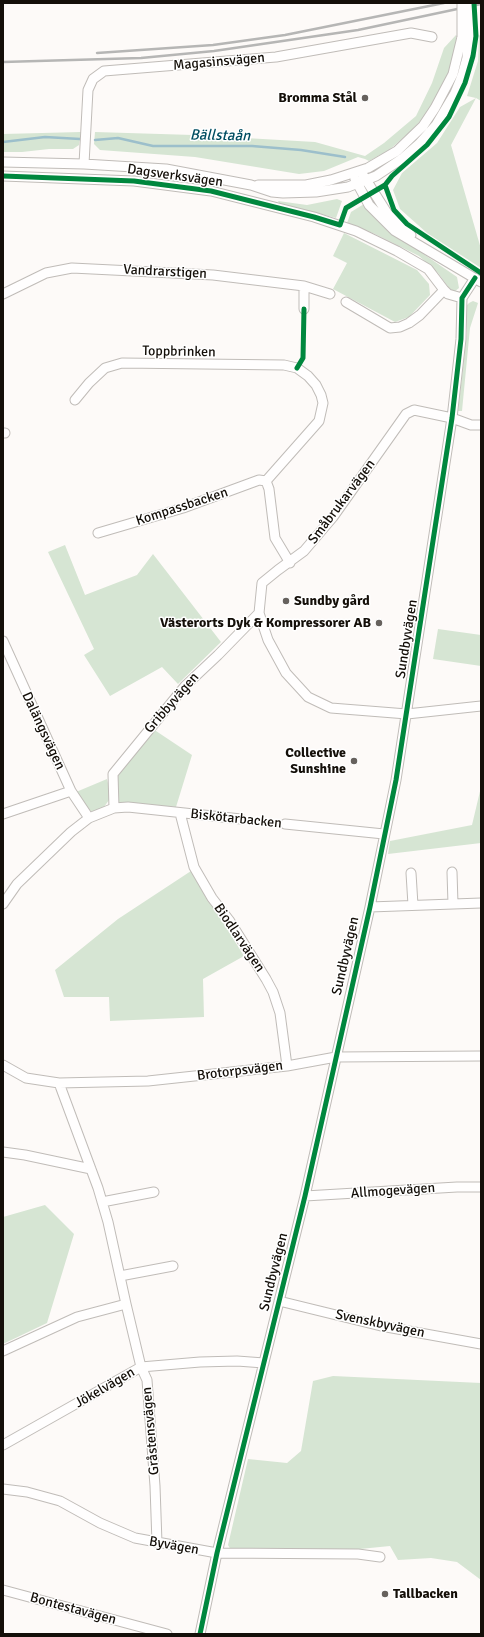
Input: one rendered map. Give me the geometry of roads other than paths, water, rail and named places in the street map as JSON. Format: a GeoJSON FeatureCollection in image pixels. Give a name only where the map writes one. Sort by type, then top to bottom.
{"type":"FeatureCollection","features":[{"type":"Feature","properties":{"kind":"street"},"geometry":{"type":"LineString","coordinates":[[3,162],[84,164],[166,169],[251,185],[272,192],[301,193],[340,188],[362,182],[389,168],[419,144],[436,125],[455,93],[467,58],[462,3]]}},
{"type":"Feature","properties":{"kind":"street"},"geometry":{"type":"LineString","coordinates":[[251,185],[306,185],[331,180],[356,172],[387,158],[397,151],[423,126],[435,108],[453,74],[466,36],[469,3]]}},
{"type":"Feature","properties":{"kind":"street","name":"Magasinsvägen"},"geometry":{"type":"LineString","coordinates":[[84,164],[88,90],[93,79],[104,71],[276,57],[411,34],[432,37]]}},
{"type":"Feature","properties":{"kind":"street"},"geometry":{"type":"LineString","coordinates":[[356,172],[362,182],[387,213],[422,246],[478,280],[462,298]]}},
{"type":"Feature","properties":{"kind":"street","name":"Dagsverksvägen"},"geometry":{"type":"LineString","coordinates":[[3,176],[134,181],[211,191],[306,215],[356,231],[398,251],[428,270],[448,294],[462,298]]}},
{"type":"Feature","properties":{"kind":"street","name":"Vandrarstigen"},"geometry":{"type":"LineString","coordinates":[[3,294],[46,273],[72,268],[214,275],[304,286],[330,294]]}},
{"type":"Feature","properties":{"kind":"street"},"geometry":{"type":"LineString","coordinates":[[304,286],[304,309]]}},
{"type":"Feature","properties":{"kind":"street"},"geometry":{"type":"LineString","coordinates":[[346,302],[390,328],[400,327],[409,323],[420,315],[444,290]]}},
{"type":"Feature","properties":{"kind":"street","name":"Sundbyvägen"},"geometry":{"type":"LineString","coordinates":[[200,1634],[217,1553],[305,1196],[370,907],[396,780],[452,418],[461,339],[462,298]]}},
{"type":"Feature","properties":{"kind":"street","name":"Toppbrinken"},"geometry":{"type":"LineString","coordinates":[[75,400],[89,383],[105,368],[122,363],[284,366],[297,368],[316,385],[323,403],[322,412],[319,421],[315,426],[266,481]]}},
{"type":"Feature","properties":{"kind":"street","name":"Småbrukarvägen"},"geometry":{"type":"LineString","coordinates":[[481,425],[462,422],[452,418],[414,410],[406,414],[334,517],[304,551],[262,584],[259,612],[268,640],[286,673],[308,697],[331,708],[407,714],[481,706]]}},
{"type":"Feature","properties":{"kind":"street","name":"Kompassbacken"},"geometry":{"type":"LineString","coordinates":[[98,533],[183,508],[259,480],[266,481]]}},
{"type":"Feature","properties":{"kind":"street"},"geometry":{"type":"LineString","coordinates":[[266,481],[269,489],[275,538],[290,563]]}},
{"type":"Feature","properties":{"kind":"street","name":"Gribbyvägen"},"geometry":{"type":"LineString","coordinates":[[114,808],[113,774],[185,686],[218,655],[259,612]]}},
{"type":"Feature","properties":{"kind":"street","name":"Dalängsvägen"},"geometry":{"type":"LineString","coordinates":[[3,642],[71,791],[89,818]]}},
{"type":"Feature","properties":{"kind":"street"},"geometry":{"type":"LineString","coordinates":[[3,814],[71,791]]}},
{"type":"Feature","properties":{"kind":"street","name":"Biskötarbacken"},"geometry":{"type":"LineString","coordinates":[[89,818],[114,808],[128,807],[180,814],[241,819]]}},
{"type":"Feature","properties":{"kind":"street","name":"Biodlarvägen"},"geometry":{"type":"LineString","coordinates":[[180,814],[194,867],[212,898],[229,920],[273,992],[280,1013],[287,1066]]}},
{"type":"Feature","properties":{"kind":"street"},"geometry":{"type":"LineString","coordinates":[[3,904],[17,884],[71,832],[89,818]]}},
{"type":"Feature","properties":{"kind":"street","name":"Biskötarbacken"},"geometry":{"type":"LineString","coordinates":[[284,824],[384,834]]}},
{"type":"Feature","properties":{"kind":"street"},"geometry":{"type":"LineString","coordinates":[[452,872],[453,904]]}},
{"type":"Feature","properties":{"kind":"street"},"geometry":{"type":"LineString","coordinates":[[411,873],[413,905]]}},
{"type":"Feature","properties":{"kind":"street"},"geometry":{"type":"LineString","coordinates":[[370,907],[481,903]]}},
{"type":"Feature","properties":{"kind":"street","name":"Brotorpsvägen"},"geometry":{"type":"LineString","coordinates":[[3,1065],[26,1078],[59,1083],[148,1081],[287,1066],[336,1057],[481,1056]]}},
{"type":"Feature","properties":{"kind":"street","name":"Gråstensvägen"},"geometry":{"type":"LineString","coordinates":[[59,1083],[91,1169],[108,1222],[141,1367],[147,1380],[155,1486],[157,1542]]}},
{"type":"Feature","properties":{"kind":"street"},"geometry":{"type":"LineString","coordinates":[[3,1152],[26,1155],[91,1169]]}},
{"type":"Feature","properties":{"kind":"street","name":"Allmogevägen"},"geometry":{"type":"LineString","coordinates":[[305,1196],[449,1187],[481,1187]]}},
{"type":"Feature","properties":{"kind":"street"},"geometry":{"type":"LineString","coordinates":[[102,1202],[154,1192]]}},
{"type":"Feature","properties":{"kind":"street"},"geometry":{"type":"LineString","coordinates":[[120,1276],[173,1266]]}},
{"type":"Feature","properties":{"kind":"street","name":"Svenskbyvägen"},"geometry":{"type":"LineString","coordinates":[[279,1301],[381,1326],[481,1344]]}},
{"type":"Feature","properties":{"kind":"street"},"geometry":{"type":"LineString","coordinates":[[3,1351],[77,1317],[126,1304]]}},
{"type":"Feature","properties":{"kind":"street","name":"Jökelvägen"},"geometry":{"type":"LineString","coordinates":[[3,1445],[141,1367],[207,1362],[264,1362]]}},
{"type":"Feature","properties":{"kind":"street","name":"Byvägen"},"geometry":{"type":"LineString","coordinates":[[3,1490],[27,1492],[60,1501],[100,1523],[135,1538],[217,1553],[358,1554],[380,1557]]}},
{"type":"Feature","properties":{"kind":"street","name":"Bontestavägen"},"geometry":{"type":"LineString","coordinates":[[3,1590],[167,1634]]}},
{"type":"Feature","properties":{"kind":"waterway","name":"Bällstaån"},"geometry":{"type":"LineString","coordinates":[[3,142],[45,137],[80,139]]}},
{"type":"Feature","properties":{"kind":"waterway","name":"Bällstaån"},"geometry":{"type":"LineString","coordinates":[[95,140],[118,138],[153,146],[252,146],[301,150],[345,157]]}},
{"type":"Feature","properties":{"kind":"railway"},"geometry":{"type":"LineString","coordinates":[[97,53],[213,45],[285,35],[444,3]]}},
{"type":"Feature","properties":{"kind":"railway"},"geometry":{"type":"LineString","coordinates":[[3,62],[141,58],[214,51],[358,30],[481,4]]}},
{"type":"Feature","properties":{"kind":"place","name":"Bromma Stål"},"geometry":{"type":"Point","coordinates":[365,98]}},
{"type":"Feature","properties":{"kind":"place","name":"Sundby gård"},"geometry":{"type":"Point","coordinates":[286,601]}},
{"type":"Feature","properties":{"kind":"place","name":"Västerorts Dyk & Kompressorer AB"},"geometry":{"type":"Point","coordinates":[379,623]}},
{"type":"Feature","properties":{"kind":"place","name":"Collective Sunshine"},"geometry":{"type":"Point","coordinates":[354,761]}},
{"type":"Feature","properties":{"kind":"place","name":"Tallbacken"},"geometry":{"type":"Point","coordinates":[385,1594]}}]}
